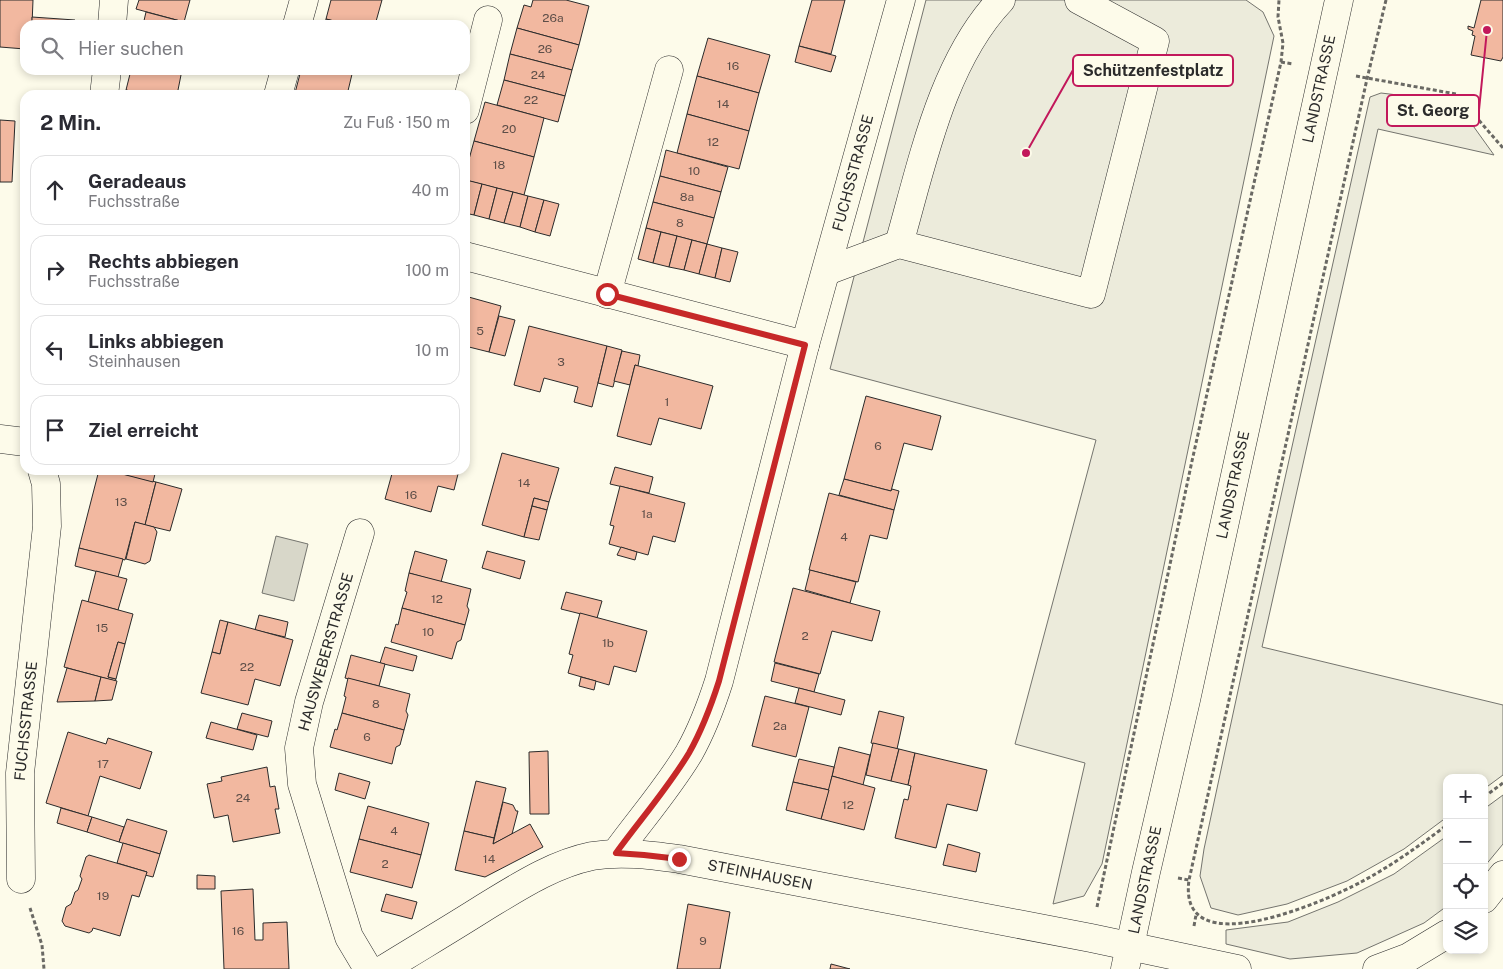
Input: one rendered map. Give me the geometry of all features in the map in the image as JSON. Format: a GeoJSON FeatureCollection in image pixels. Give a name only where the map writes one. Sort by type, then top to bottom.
{"type":"FeatureCollection","features":[{"type":"Feature","properties":{"kind":"street"},"geometry":{"type":"LineString","coordinates":[[112,20],[114,0]]}},
{"type":"Feature","properties":{"kind":"street"},"geometry":{"type":"LineString","coordinates":[[298,20],[304,0]]}},
{"type":"Feature","properties":{"kind":"street","name":"FUCHSSTRASSE"},"geometry":{"type":"LineString","coordinates":[[616,853],[676,772],[689,752],[710,710],[805,345],[901,0]]}},
{"type":"Feature","properties":{"kind":"street"},"geometry":{"type":"LineString","coordinates":[[899,244],[946,91],[966,47],[982,22],[1000,0]]}},
{"type":"Feature","properties":{"kind":"street"},"geometry":{"type":"LineString","coordinates":[[827,271],[899,244],[1091,294],[1154,41],[1079,0]]}},
{"type":"Feature","properties":{"kind":"street","name":"LANDSTRASSE"},"geometry":{"type":"LineString","coordinates":[[1128,958],[1339,0]]}},
{"type":"Feature","properties":{"kind":"street"},"geometry":{"type":"LineString","coordinates":[[470,90],[488,20]]}},
{"type":"Feature","properties":{"kind":"street"},"geometry":{"type":"LineString","coordinates":[[607,294],[669,70]]}},
{"type":"Feature","properties":{"kind":"street"},"geometry":{"type":"LineString","coordinates":[[105,90],[106,75]]}},
{"type":"Feature","properties":{"kind":"street"},"geometry":{"type":"LineString","coordinates":[[279,90],[284,75]]}},
{"type":"Feature","properties":{"kind":"street"},"geometry":{"type":"LineString","coordinates":[[470,257],[805,345]]}},
{"type":"Feature","properties":{"kind":"street"},"geometry":{"type":"LineString","coordinates":[[0,439],[20,441]]}},
{"type":"Feature","properties":{"kind":"street","name":"FUCHSSTRASSE"},"geometry":{"type":"LineString","coordinates":[[21,879],[20,773],[47,526],[46,484],[43,475]]}},
{"type":"Feature","properties":{"kind":"street","name":"HAUSWEBERSTRASSE"},"geometry":{"type":"LineString","coordinates":[[360,533],[309,702],[299,748],[302,784],[346,928],[349,937],[368,969]]}},
{"type":"Feature","properties":{"kind":"street","name":"STEINHAUSEN"},"geometry":{"type":"LineString","coordinates":[[384,969],[526,883],[567,863],[591,856],[616,853],[679,859],[1091,938],[1128,958],[1237,969]]}},
{"type":"Feature","properties":{"kind":"street"},"geometry":{"type":"LineString","coordinates":[[1488,894],[1503,875]]}},
{"type":"Feature","properties":{"kind":"street"},"geometry":{"type":"LineString","coordinates":[[1377,969],[1409,957],[1443,936]]}},
{"type":"Feature","properties":{"kind":"path"},"geometry":{"type":"LineString","coordinates":[[1091,938],[1190,470],[1281,62],[1283,43],[1278,16],[1279,0]]}},
{"type":"Feature","properties":{"kind":"path"},"geometry":{"type":"LineString","coordinates":[[1386,0],[1189,880],[1189,900],[1196,915],[1207,921],[1220,924],[1230,925],[1285,914],[1323,900],[1361,882],[1408,854],[1443,828]]}},
{"type":"Feature","properties":{"kind":"path"},"geometry":{"type":"LineString","coordinates":[[1367,79],[1456,94],[1503,148]]}},
{"type":"Feature","properties":{"kind":"path"},"geometry":{"type":"LineString","coordinates":[[1488,794],[1503,783]]}},
{"type":"Feature","properties":{"kind":"path"},"geometry":{"type":"LineString","coordinates":[[21,879],[42,945],[44,969]]}},
{"type":"Feature","properties":{"kind":"shaded area"},"geometry":{"type":"Polygon","coordinates":[[[926,0],[1246,0],[1263,12],[1274,36],[1102,864],[1084,896],[1053,904],[1085,763],[1015,744],[1096,440],[830,369],[926,0]]]}},
{"type":"Feature","properties":{"kind":"shaded area"},"geometry":{"type":"Polygon","coordinates":[[[1381,93],[1456,102],[1494,155],[1378,129],[1262,647],[1503,705],[1503,775],[1488,786],[1488,774],[1443,774],[1443,820],[1404,849],[1347,881],[1287,904],[1238,915],[1211,908],[1200,876],[1204,849],[1370,97],[1381,93]]]}},
{"type":"Feature","properties":{"kind":"shaded area"},"geometry":{"type":"Polygon","coordinates":[[[276,536],[308,544],[294,601],[262,593],[276,536]]]}},
{"type":"Feature","properties":{"kind":"shaded area"},"geometry":{"type":"Polygon","coordinates":[[[1503,795],[1503,844],[1488,862],[1488,819],[1488,806],[1503,795]]]}},
{"type":"Feature","properties":{"kind":"shaded area"},"geometry":{"type":"Polygon","coordinates":[[[1443,839],[1443,909],[1424,923],[1357,953],[1290,959],[1226,944],[1226,930],[1288,922],[1338,902],[1394,874],[1443,839]]]}},
{"type":"Feature","properties":{"kind":"building"},"geometry":{"type":"Polygon","coordinates":[[[0,0],[33,0],[32,20],[20,20],[20,49],[0,47],[0,0]]]}},
{"type":"Feature","properties":{"kind":"building"},"geometry":{"type":"Polygon","coordinates":[[[139,0],[190,0],[185,20],[177,20],[136,9],[139,0]]]}},
{"type":"Feature","properties":{"kind":"building"},"geometry":{"type":"Polygon","coordinates":[[[331,0],[382,0],[376,20],[326,19],[331,0]]]}},
{"type":"Feature","properties":{"kind":"building"},"geometry":{"type":"Polygon","coordinates":[[[533,0],[566,0],[589,6],[579,45],[517,28],[524,5],[531,7],[533,0]]]}},
{"type":"Feature","properties":{"kind":"building"},"geometry":{"type":"Polygon","coordinates":[[[812,0],[845,0],[831,54],[799,46],[812,0]]]}},
{"type":"Feature","properties":{"kind":"building"},"geometry":{"type":"Polygon","coordinates":[[[1481,0],[1503,0],[1503,57],[1501,61],[1471,55],[1475,36],[1472,35],[1473,31],[1468,29],[1468,26],[1474,28],[1481,0]]]}},
{"type":"Feature","properties":{"kind":"building"},"geometry":{"type":"Polygon","coordinates":[[[146,12],[176,20],[144,20],[146,12]]]}},
{"type":"Feature","properties":{"kind":"building"},"geometry":{"type":"Polygon","coordinates":[[[32,17],[75,20],[32,20],[32,17]]]}},
{"type":"Feature","properties":{"kind":"building"},"geometry":{"type":"Polygon","coordinates":[[[517,28],[579,45],[572,70],[510,54],[517,28]]]}},
{"type":"Feature","properties":{"kind":"building"},"geometry":{"type":"Polygon","coordinates":[[[708,38],[770,55],[759,93],[697,76],[708,38]]]}},
{"type":"Feature","properties":{"kind":"building"},"geometry":{"type":"Polygon","coordinates":[[[799,46],[836,56],[831,72],[795,62],[799,46]]]}},
{"type":"Feature","properties":{"kind":"building"},"geometry":{"type":"Polygon","coordinates":[[[510,54],[572,70],[565,96],[504,80],[510,54]]]}},
{"type":"Feature","properties":{"kind":"building"},"geometry":{"type":"Polygon","coordinates":[[[130,75],[181,75],[178,90],[126,90],[130,75]]]}},
{"type":"Feature","properties":{"kind":"building"},"geometry":{"type":"Polygon","coordinates":[[[300,75],[352,75],[348,90],[296,90],[300,75]]]}},
{"type":"Feature","properties":{"kind":"building"},"geometry":{"type":"Polygon","coordinates":[[[697,76],[759,93],[749,131],[687,114],[697,76]]]}},
{"type":"Feature","properties":{"kind":"building"},"geometry":{"type":"Polygon","coordinates":[[[504,80],[565,96],[558,122],[497,105],[504,80]]]}},
{"type":"Feature","properties":{"kind":"building"},"geometry":{"type":"Polygon","coordinates":[[[485,102],[544,118],[534,157],[474,141],[485,102]]]}},
{"type":"Feature","properties":{"kind":"building"},"geometry":{"type":"Polygon","coordinates":[[[687,114],[749,131],[739,169],[677,153],[687,114]]]}},
{"type":"Feature","properties":{"kind":"building"},"geometry":{"type":"Polygon","coordinates":[[[0,120],[15,121],[12,182],[0,182],[0,120]]]}},
{"type":"Feature","properties":{"kind":"building"},"geometry":{"type":"Polygon","coordinates":[[[474,141],[534,157],[524,195],[470,181],[470,156],[474,141]]]}},
{"type":"Feature","properties":{"kind":"building"},"geometry":{"type":"Polygon","coordinates":[[[666,150],[728,167],[721,192],[660,176],[666,150]]]}},
{"type":"Feature","properties":{"kind":"building"},"geometry":{"type":"Polygon","coordinates":[[[660,176],[721,192],[714,218],[653,202],[660,176]]]}},
{"type":"Feature","properties":{"kind":"building"},"geometry":{"type":"Polygon","coordinates":[[[470,181],[482,184],[474,215],[470,214],[470,181]]]}},
{"type":"Feature","properties":{"kind":"building"},"geometry":{"type":"Polygon","coordinates":[[[482,184],[497,188],[489,219],[474,215],[482,184]]]}},
{"type":"Feature","properties":{"kind":"building"},"geometry":{"type":"Polygon","coordinates":[[[497,188],[513,192],[504,223],[489,219],[497,188]]]}},
{"type":"Feature","properties":{"kind":"building"},"geometry":{"type":"Polygon","coordinates":[[[513,192],[528,196],[520,227],[504,223],[513,192]]]}},
{"type":"Feature","properties":{"kind":"building"},"geometry":{"type":"Polygon","coordinates":[[[528,196],[544,200],[535,232],[520,227],[528,196]]]}},
{"type":"Feature","properties":{"kind":"building"},"geometry":{"type":"Polygon","coordinates":[[[544,200],[559,204],[550,236],[535,232],[544,200]]]}},
{"type":"Feature","properties":{"kind":"building"},"geometry":{"type":"Polygon","coordinates":[[[653,202],[714,218],[707,244],[646,228],[653,202]]]}},
{"type":"Feature","properties":{"kind":"building"},"geometry":{"type":"Polygon","coordinates":[[[646,228],[661,232],[653,263],[638,259],[646,228]]]}},
{"type":"Feature","properties":{"kind":"building"},"geometry":{"type":"Polygon","coordinates":[[[661,232],[677,236],[669,267],[653,263],[661,232]]]}},
{"type":"Feature","properties":{"kind":"building"},"geometry":{"type":"Polygon","coordinates":[[[677,236],[692,240],[684,270],[669,267],[677,236]]]}},
{"type":"Feature","properties":{"kind":"building"},"geometry":{"type":"Polygon","coordinates":[[[692,240],[707,244],[699,274],[684,270],[692,240]]]}},
{"type":"Feature","properties":{"kind":"building"},"geometry":{"type":"Polygon","coordinates":[[[707,244],[722,248],[715,278],[699,274],[707,244]]]}},
{"type":"Feature","properties":{"kind":"building"},"geometry":{"type":"Polygon","coordinates":[[[722,248],[738,252],[730,282],[715,278],[722,248]]]}},
{"type":"Feature","properties":{"kind":"building"},"geometry":{"type":"Polygon","coordinates":[[[470,297],[501,306],[489,352],[470,347],[470,297]]]}},
{"type":"Feature","properties":{"kind":"building"},"geometry":{"type":"Polygon","coordinates":[[[499,316],[515,320],[505,356],[489,352],[499,316]]]}},
{"type":"Feature","properties":{"kind":"building"},"geometry":{"type":"Polygon","coordinates":[[[529,326],[607,346],[592,407],[574,402],[578,387],[544,378],[540,392],[514,385],[529,326]]]}},
{"type":"Feature","properties":{"kind":"building"},"geometry":{"type":"Polygon","coordinates":[[[607,346],[622,350],[613,387],[598,383],[607,346]]]}},
{"type":"Feature","properties":{"kind":"building"},"geometry":{"type":"Polygon","coordinates":[[[622,351],[640,355],[638,366],[635,365],[630,385],[614,381],[622,351]]]}},
{"type":"Feature","properties":{"kind":"building"},"geometry":{"type":"Polygon","coordinates":[[[635,365],[713,386],[701,429],[659,418],[651,445],[617,436],[635,365]]]}},
{"type":"Feature","properties":{"kind":"building"},"geometry":{"type":"Polygon","coordinates":[[[866,396],[941,416],[932,450],[904,443],[891,491],[844,479],[866,396]]]}},
{"type":"Feature","properties":{"kind":"building"},"geometry":{"type":"Polygon","coordinates":[[[502,453],[559,468],[549,502],[534,498],[524,537],[482,525],[502,453]]]}},
{"type":"Feature","properties":{"kind":"building"},"geometry":{"type":"Polygon","coordinates":[[[615,467],[653,477],[649,493],[610,484],[615,467]]]}},
{"type":"Feature","properties":{"kind":"building"},"geometry":{"type":"Polygon","coordinates":[[[98,475],[128,475],[156,482],[145,525],[135,522],[125,560],[79,548],[98,475]]]}},
{"type":"Feature","properties":{"kind":"building"},"geometry":{"type":"Polygon","coordinates":[[[126,475],[155,475],[153,482],[126,475]]]}},
{"type":"Feature","properties":{"kind":"building"},"geometry":{"type":"Polygon","coordinates":[[[392,475],[458,475],[454,490],[438,486],[431,512],[385,499],[392,475]]]}},
{"type":"Feature","properties":{"kind":"building"},"geometry":{"type":"Polygon","coordinates":[[[844,479],[891,491],[892,489],[899,491],[894,510],[839,495],[844,479]]]}},
{"type":"Feature","properties":{"kind":"building"},"geometry":{"type":"Polygon","coordinates":[[[156,482],[182,489],[170,531],[145,525],[156,482]]]}},
{"type":"Feature","properties":{"kind":"building"},"geometry":{"type":"Polygon","coordinates":[[[620,486],[685,503],[675,542],[653,536],[648,555],[609,544],[614,526],[610,525],[620,486]]]}},
{"type":"Feature","properties":{"kind":"building"},"geometry":{"type":"Polygon","coordinates":[[[829,493],[894,510],[887,539],[870,535],[858,582],[809,570],[829,493]]]}},
{"type":"Feature","properties":{"kind":"building"},"geometry":{"type":"Polygon","coordinates":[[[534,498],[549,502],[547,510],[532,506],[534,498]]]}},
{"type":"Feature","properties":{"kind":"building"},"geometry":{"type":"Polygon","coordinates":[[[532,506],[547,510],[539,540],[524,537],[532,506]]]}},
{"type":"Feature","properties":{"kind":"building"},"geometry":{"type":"Polygon","coordinates":[[[135,522],[154,527],[157,532],[150,561],[145,564],[126,559],[135,522]]]}},
{"type":"Feature","properties":{"kind":"building"},"geometry":{"type":"Polygon","coordinates":[[[621,547],[637,552],[635,560],[617,555],[621,547]]]}},
{"type":"Feature","properties":{"kind":"building"},"geometry":{"type":"Polygon","coordinates":[[[79,548],[123,559],[118,577],[75,566],[79,548]]]}},
{"type":"Feature","properties":{"kind":"building"},"geometry":{"type":"Polygon","coordinates":[[[415,551],[447,560],[441,582],[409,573],[415,551]]]}},
{"type":"Feature","properties":{"kind":"building"},"geometry":{"type":"Polygon","coordinates":[[[487,551],[525,561],[520,579],[482,568],[487,551]]]}},
{"type":"Feature","properties":{"kind":"building"},"geometry":{"type":"Polygon","coordinates":[[[810,570],[856,582],[850,603],[805,590],[810,570]]]}},
{"type":"Feature","properties":{"kind":"building"},"geometry":{"type":"Polygon","coordinates":[[[96,571],[127,579],[118,610],[88,602],[96,571]]]}},
{"type":"Feature","properties":{"kind":"building"},"geometry":{"type":"Polygon","coordinates":[[[409,573],[471,589],[465,625],[402,608],[407,592],[405,591],[409,573]]]}},
{"type":"Feature","properties":{"kind":"building"},"geometry":{"type":"Polygon","coordinates":[[[793,588],[880,611],[872,641],[832,631],[820,674],[774,662],[793,588]]]}},
{"type":"Feature","properties":{"kind":"building"},"geometry":{"type":"Polygon","coordinates":[[[566,592],[602,601],[597,618],[561,609],[566,592]]]}},
{"type":"Feature","properties":{"kind":"building"},"geometry":{"type":"Polygon","coordinates":[[[82,600],[133,614],[125,644],[118,642],[108,677],[116,679],[115,681],[64,667],[82,600]]]}},
{"type":"Feature","properties":{"kind":"building"},"geometry":{"type":"Polygon","coordinates":[[[402,608],[465,625],[461,640],[457,642],[452,659],[391,642],[402,608]]]}},
{"type":"Feature","properties":{"kind":"building"},"geometry":{"type":"Polygon","coordinates":[[[580,613],[647,631],[636,672],[614,666],[609,685],[568,673],[573,655],[569,654],[580,613]]]}},
{"type":"Feature","properties":{"kind":"building"},"geometry":{"type":"Polygon","coordinates":[[[259,615],[288,622],[285,637],[255,630],[259,615]]]}},
{"type":"Feature","properties":{"kind":"building"},"geometry":{"type":"Polygon","coordinates":[[[220,620],[228,622],[220,654],[212,652],[220,620]]]}},
{"type":"Feature","properties":{"kind":"building"},"geometry":{"type":"Polygon","coordinates":[[[228,622],[293,640],[280,686],[255,679],[248,705],[201,693],[212,652],[220,654],[228,622]]]}},
{"type":"Feature","properties":{"kind":"building"},"geometry":{"type":"Polygon","coordinates":[[[118,642],[125,644],[116,679],[108,677],[118,642]]]}},
{"type":"Feature","properties":{"kind":"building"},"geometry":{"type":"Polygon","coordinates":[[[385,647],[417,656],[413,671],[380,663],[385,647]]]}},
{"type":"Feature","properties":{"kind":"building"},"geometry":{"type":"Polygon","coordinates":[[[351,655],[385,664],[379,686],[345,678],[351,655]]]}},
{"type":"Feature","properties":{"kind":"building"},"geometry":{"type":"Polygon","coordinates":[[[775,663],[819,674],[814,692],[771,681],[775,663]]]}},
{"type":"Feature","properties":{"kind":"building"},"geometry":{"type":"Polygon","coordinates":[[[67,668],[101,677],[95,701],[57,702],[67,668]]]}},
{"type":"Feature","properties":{"kind":"building"},"geometry":{"type":"Polygon","coordinates":[[[101,677],[117,681],[112,700],[95,701],[101,677]]]}},
{"type":"Feature","properties":{"kind":"building"},"geometry":{"type":"Polygon","coordinates":[[[581,677],[596,681],[594,690],[579,686],[581,677]]]}},
{"type":"Feature","properties":{"kind":"building"},"geometry":{"type":"Polygon","coordinates":[[[348,678],[410,694],[404,730],[342,713],[348,678]]]}},
{"type":"Feature","properties":{"kind":"building"},"geometry":{"type":"Polygon","coordinates":[[[799,688],[845,700],[841,715],[795,703],[799,688]]]}},
{"type":"Feature","properties":{"kind":"building"},"geometry":{"type":"Polygon","coordinates":[[[765,696],[809,707],[796,757],[752,746],[765,696]]]}},
{"type":"Feature","properties":{"kind":"building"},"geometry":{"type":"Polygon","coordinates":[[[879,711],[904,717],[897,749],[871,743],[879,711]]]}},
{"type":"Feature","properties":{"kind":"building"},"geometry":{"type":"Polygon","coordinates":[[[242,713],[272,721],[268,737],[237,729],[242,713]]]}},
{"type":"Feature","properties":{"kind":"building"},"geometry":{"type":"Polygon","coordinates":[[[342,713],[404,730],[400,745],[396,747],[392,764],[330,747],[342,713]]]}},
{"type":"Feature","properties":{"kind":"building"},"geometry":{"type":"Polygon","coordinates":[[[211,722],[257,735],[253,750],[206,738],[211,722]]]}},
{"type":"Feature","properties":{"kind":"building"},"geometry":{"type":"Polygon","coordinates":[[[68,732],[106,744],[108,738],[152,752],[140,789],[100,776],[88,816],[46,803],[68,732]]]}},
{"type":"Feature","properties":{"kind":"building"},"geometry":{"type":"Polygon","coordinates":[[[873,743],[899,749],[891,781],[866,775],[873,743]]]}},
{"type":"Feature","properties":{"kind":"building"},"geometry":{"type":"Polygon","coordinates":[[[839,747],[870,755],[863,785],[832,776],[839,747]]]}},
{"type":"Feature","properties":{"kind":"building"},"geometry":{"type":"Polygon","coordinates":[[[899,749],[915,753],[908,785],[891,781],[899,749]]]}},
{"type":"Feature","properties":{"kind":"building"},"geometry":{"type":"Polygon","coordinates":[[[548,751],[549,814],[530,814],[529,752],[548,751]]]}},
{"type":"Feature","properties":{"kind":"building"},"geometry":{"type":"Polygon","coordinates":[[[915,753],[987,770],[977,811],[947,804],[936,848],[895,838],[904,799],[908,800],[911,786],[908,785],[915,753]]]}},
{"type":"Feature","properties":{"kind":"building"},"geometry":{"type":"Polygon","coordinates":[[[799,759],[834,767],[829,790],[793,782],[799,759]]]}},
{"type":"Feature","properties":{"kind":"building"},"geometry":{"type":"Polygon","coordinates":[[[267,767],[270,787],[275,786],[279,809],[275,809],[280,833],[233,842],[228,815],[214,818],[207,784],[222,781],[221,777],[267,767]]]}},
{"type":"Feature","properties":{"kind":"building"},"geometry":{"type":"Polygon","coordinates":[[[339,773],[370,782],[365,799],[335,790],[339,773]]]}},
{"type":"Feature","properties":{"kind":"building"},"geometry":{"type":"Polygon","coordinates":[[[832,776],[875,788],[864,830],[821,819],[832,776]]]}},
{"type":"Feature","properties":{"kind":"building"},"geometry":{"type":"Polygon","coordinates":[[[476,781],[506,788],[494,838],[464,831],[476,781]]]}},
{"type":"Feature","properties":{"kind":"building"},"geometry":{"type":"Polygon","coordinates":[[[793,782],[829,790],[821,819],[786,810],[793,782]]]}},
{"type":"Feature","properties":{"kind":"building"},"geometry":{"type":"Polygon","coordinates":[[[503,802],[513,805],[516,811],[518,811],[512,834],[493,844],[503,802]]]}},
{"type":"Feature","properties":{"kind":"building"},"geometry":{"type":"Polygon","coordinates":[[[368,806],[429,823],[421,855],[359,839],[368,806]]]}},
{"type":"Feature","properties":{"kind":"building"},"geometry":{"type":"Polygon","coordinates":[[[61,808],[92,817],[87,832],[57,823],[61,808]]]}},
{"type":"Feature","properties":{"kind":"building"},"geometry":{"type":"Polygon","coordinates":[[[92,817],[124,827],[119,842],[87,832],[92,817]]]}},
{"type":"Feature","properties":{"kind":"building"},"geometry":{"type":"Polygon","coordinates":[[[127,819],[167,831],[160,854],[119,842],[127,819]]]}},
{"type":"Feature","properties":{"kind":"building"},"geometry":{"type":"Polygon","coordinates":[[[530,824],[543,847],[485,877],[455,870],[464,831],[494,838],[493,844],[530,824]]]}},
{"type":"Feature","properties":{"kind":"building"},"geometry":{"type":"Polygon","coordinates":[[[359,839],[421,855],[412,888],[350,872],[359,839]]]}},
{"type":"Feature","properties":{"kind":"building"},"geometry":{"type":"Polygon","coordinates":[[[123,843],[160,854],[153,877],[145,875],[147,872],[117,863],[123,843]]]}},
{"type":"Feature","properties":{"kind":"building"},"geometry":{"type":"Polygon","coordinates":[[[948,844],[980,853],[976,872],[943,865],[948,844]]]}},
{"type":"Feature","properties":{"kind":"building"},"geometry":{"type":"Polygon","coordinates":[[[89,855],[147,872],[139,897],[132,895],[120,936],[93,928],[89,933],[65,926],[62,921],[66,907],[71,904],[75,892],[78,890],[82,879],[80,876],[86,857],[89,855]]]}},
{"type":"Feature","properties":{"kind":"building"},"geometry":{"type":"Polygon","coordinates":[[[197,875],[215,876],[215,889],[197,889],[197,875]]]}},
{"type":"Feature","properties":{"kind":"building"},"geometry":{"type":"Polygon","coordinates":[[[253,889],[255,940],[263,940],[263,923],[287,922],[289,969],[224,969],[221,891],[253,889]]]}},
{"type":"Feature","properties":{"kind":"building"},"geometry":{"type":"Polygon","coordinates":[[[386,894],[417,902],[412,919],[381,911],[386,894]]]}},
{"type":"Feature","properties":{"kind":"building"},"geometry":{"type":"Polygon","coordinates":[[[688,904],[730,912],[720,969],[677,969],[688,904]]]}},
{"type":"Feature","properties":{"kind":"building"},"geometry":{"type":"Polygon","coordinates":[[[831,964],[850,969],[830,969],[831,964]]]}},
{"type":"Feature","properties":{"kind":"place","name":"St. Georg"},"geometry":{"type":"Point","coordinates":[1487,30]}},
{"type":"Feature","properties":{"kind":"place","name":"Schützenfestplatz"},"geometry":{"type":"Point","coordinates":[1026,153]}},
{"type":"Feature","properties":{"kind":"route"},"geometry":{"type":"LineString","coordinates":[[607,294],[805,345],[710,710],[689,752],[676,772],[616,853],[679,859]]}}]}
